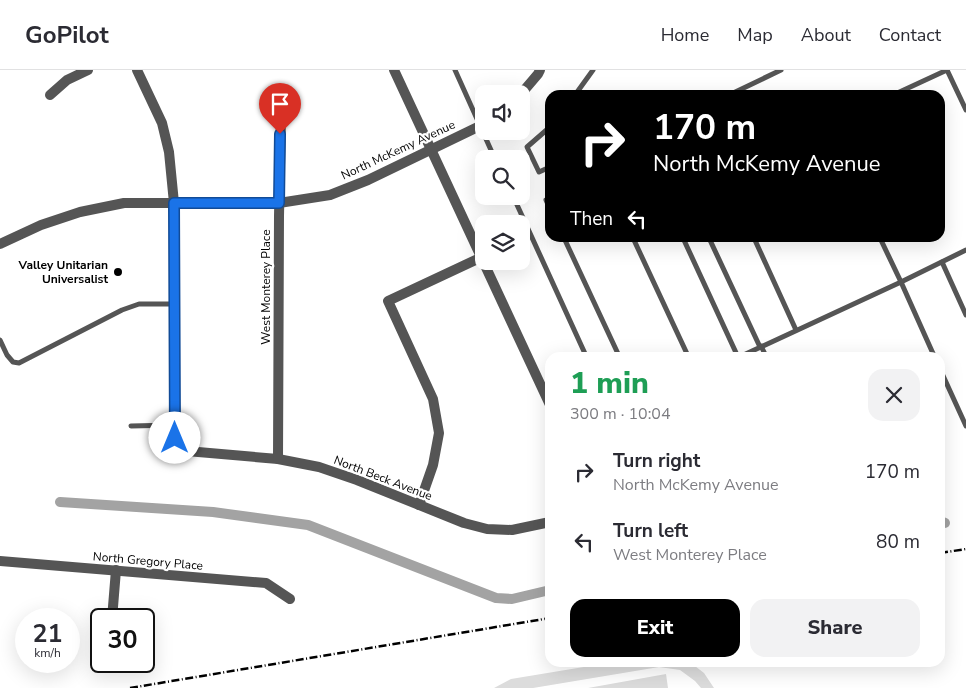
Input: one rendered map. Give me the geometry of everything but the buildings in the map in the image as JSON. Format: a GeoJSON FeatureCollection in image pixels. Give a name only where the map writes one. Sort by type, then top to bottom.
{"type":"FeatureCollection","features":[{"type":"Feature","properties":{"kind":"street"},"geometry":{"type":"LineString","coordinates":[[50,95],[67,80],[88,70]]}},
{"type":"Feature","properties":{"kind":"street"},"geometry":{"type":"LineString","coordinates":[[137,70],[162,123],[169,152],[174,203],[175,425]]}},
{"type":"Feature","properties":{"kind":"street"},"geometry":{"type":"LineString","coordinates":[[394,70],[475,242]]}},
{"type":"Feature","properties":{"kind":"street"},"geometry":{"type":"LineString","coordinates":[[529,85],[540,70]]}},
{"type":"Feature","properties":{"kind":"street","name":"West Monterey Place"},"geometry":{"type":"LineString","coordinates":[[278,459],[281,115]]}},
{"type":"Feature","properties":{"kind":"street","name":"North McKemy Avenue"},"geometry":{"type":"LineString","coordinates":[[0,244],[41,225],[80,212],[124,203],[279,203],[330,195],[368,180],[475,128]]}},
{"type":"Feature","properties":{"kind":"street"},"geometry":{"type":"LineString","coordinates":[[418,505],[433,465],[439,433],[432,399],[388,301],[475,260]]}},
{"type":"Feature","properties":{"kind":"street"},"geometry":{"type":"LineString","coordinates":[[488,270],[545,394]]}},
{"type":"Feature","properties":{"kind":"street","name":"North Beck Avenue"},"geometry":{"type":"LineString","coordinates":[[175,425],[175,450],[278,459],[319,467],[464,523],[487,529],[512,530],[545,523]]}},
{"type":"Feature","properties":{"kind":"street","name":"North Gregory Place"},"geometry":{"type":"LineString","coordinates":[[0,561],[266,583],[290,599]]}},
{"type":"Feature","properties":{"kind":"street"},"geometry":{"type":"LineString","coordinates":[[113,608],[116,570]]}},
{"type":"Feature","properties":{"kind":"lane"},"geometry":{"type":"LineString","coordinates":[[454,70],[475,111]]}},
{"type":"Feature","properties":{"kind":"lane"},"geometry":{"type":"LineString","coordinates":[[579,90],[593,70]]}},
{"type":"Feature","properties":{"kind":"lane"},"geometry":{"type":"LineString","coordinates":[[739,90],[781,70]]}},
{"type":"Feature","properties":{"kind":"lane"},"geometry":{"type":"LineString","coordinates":[[904,90],[947,70],[966,110]]}},
{"type":"Feature","properties":{"kind":"lane"},"geometry":{"type":"LineString","coordinates":[[545,131],[527,147],[539,172],[545,169]]}},
{"type":"Feature","properties":{"kind":"lane"},"geometry":{"type":"LineString","coordinates":[[517,205],[584,352]]}},
{"type":"Feature","properties":{"kind":"lane"},"geometry":{"type":"LineString","coordinates":[[566,242],[617,352]]}},
{"type":"Feature","properties":{"kind":"lane"},"geometry":{"type":"LineString","coordinates":[[635,242],[686,352]]}},
{"type":"Feature","properties":{"kind":"lane"},"geometry":{"type":"LineString","coordinates":[[685,242],[736,352]]}},
{"type":"Feature","properties":{"kind":"lane"},"geometry":{"type":"LineString","coordinates":[[711,242],[764,352]]}},
{"type":"Feature","properties":{"kind":"lane"},"geometry":{"type":"LineString","coordinates":[[756,242],[796,330]]}},
{"type":"Feature","properties":{"kind":"lane"},"geometry":{"type":"LineString","coordinates":[[882,242],[932,352]]}},
{"type":"Feature","properties":{"kind":"lane"},"geometry":{"type":"LineString","coordinates":[[750,352],[966,250]]}},
{"type":"Feature","properties":{"kind":"lane"},"geometry":{"type":"LineString","coordinates":[[942,262],[966,315]]}},
{"type":"Feature","properties":{"kind":"lane"},"geometry":{"type":"LineString","coordinates":[[0,340],[7,355],[14,362],[19,363],[122,310],[139,304],[175,304]]}},
{"type":"Feature","properties":{"kind":"lane"},"geometry":{"type":"LineString","coordinates":[[945,380],[966,426]]}},
{"type":"Feature","properties":{"kind":"lane"},"geometry":{"type":"LineString","coordinates":[[131,426],[175,425]]}},
{"type":"Feature","properties":{"kind":"shaded area"},"geometry":{"type":"Polygon","coordinates":[[[584,667],[659,667],[533,688],[494,688],[511,679],[584,667]]]}},
{"type":"Feature","properties":{"kind":"shaded area"},"geometry":{"type":"Polygon","coordinates":[[[659,667],[696,667],[704,673],[714,688],[701,688],[680,670],[659,667]]]}},
{"type":"Feature","properties":{"kind":"shaded area"},"geometry":{"type":"Polygon","coordinates":[[[666,674],[668,688],[588,688],[666,674]]]}},
{"type":"Feature","properties":{"kind":"waterway"},"geometry":{"type":"LineString","coordinates":[[60,502],[213,512],[308,525],[496,598],[512,599],[545,591]]}},
{"type":"Feature","properties":{"kind":"railway"},"geometry":{"type":"LineString","coordinates":[[945,552],[966,549]]}},
{"type":"Feature","properties":{"kind":"railway"},"geometry":{"type":"LineString","coordinates":[[130,688],[545,619]]}},
{"type":"Feature","properties":{"kind":"place","name":"Valley Unitarian Universalist"},"geometry":{"type":"Point","coordinates":[118,272]}},
{"type":"Feature","properties":{"kind":"route"},"geometry":{"type":"LineString","coordinates":[[175,438],[174,203],[279,203],[280,134]]}}]}
